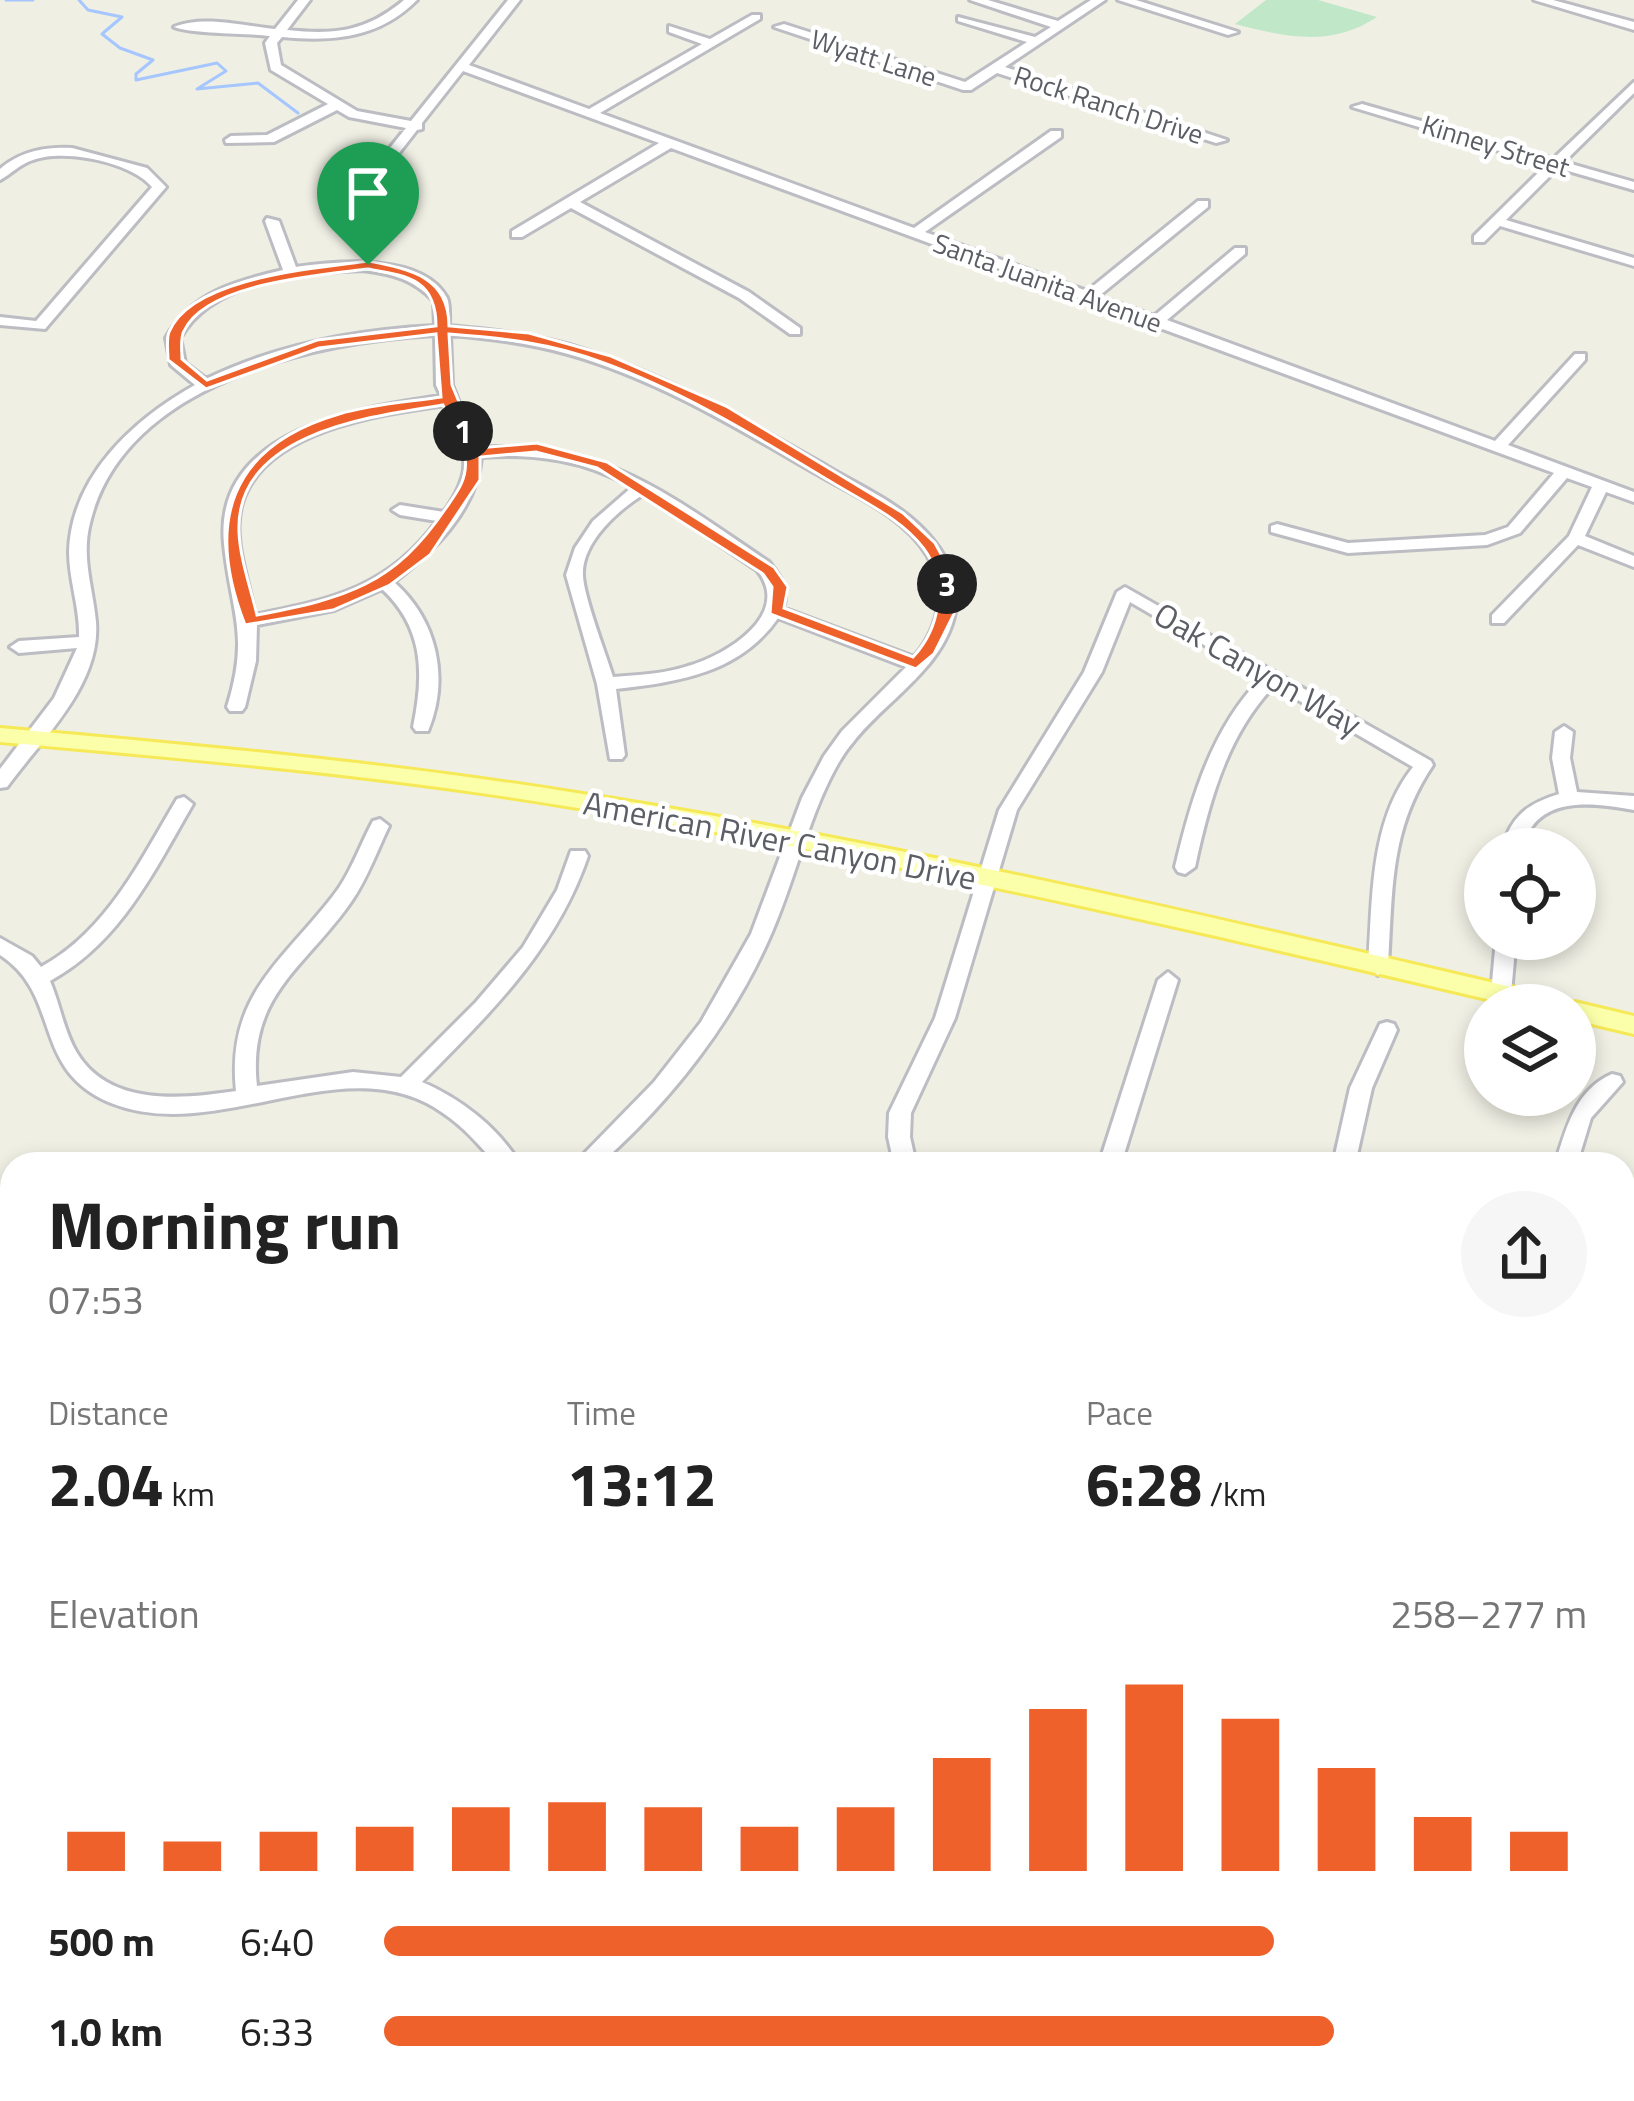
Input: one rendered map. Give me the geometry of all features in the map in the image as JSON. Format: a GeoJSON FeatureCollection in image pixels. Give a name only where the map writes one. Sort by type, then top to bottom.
{"type":"FeatureCollection","features":[{"type":"Feature","properties":{"kind":"main road","name":"American River Canyon Drive"},"geometry":{"type":"LineString","coordinates":[[0,735],[458,783],[798,840],[1464,985]]}},
{"type":"Feature","properties":{"kind":"main road"},"geometry":{"type":"LineString","coordinates":[[1596,1016],[1634,1024]]}},
{"type":"Feature","properties":{"kind":"street"},"geometry":{"type":"LineString","coordinates":[[304,0],[269,49],[274,68],[363,118],[418,126]]}},
{"type":"Feature","properties":{"kind":"street"},"geometry":{"type":"LineString","coordinates":[[180,27],[329,36],[365,32],[392,20],[411,0]]}},
{"type":"Feature","properties":{"kind":"street"},"geometry":{"type":"LineString","coordinates":[[362,166],[380,168],[514,0]]}},
{"type":"Feature","properties":{"kind":"street"},"geometry":{"type":"LineString","coordinates":[[976,0],[1061,26]]}},
{"type":"Feature","properties":{"kind":"street"},"geometry":{"type":"LineString","coordinates":[[998,69],[1099,0]]}},
{"type":"Feature","properties":{"kind":"street"},"geometry":{"type":"LineString","coordinates":[[1124,0],[1232,32]]}},
{"type":"Feature","properties":{"kind":"street"},"geometry":{"type":"LineString","coordinates":[[1540,0],[1634,26]]}},
{"type":"Feature","properties":{"kind":"street"},"geometry":{"type":"LineString","coordinates":[[591,113],[756,17]]}},
{"type":"Feature","properties":{"kind":"street"},"geometry":{"type":"LineString","coordinates":[[962,19],[1036,41]]}},
{"type":"Feature","properties":{"kind":"street","name":"Wyatt Lane"},"geometry":{"type":"LineString","coordinates":[[781,27],[967,87],[998,69]]}},
{"type":"Feature","properties":{"kind":"street"},"geometry":{"type":"LineString","coordinates":[[673,29],[711,43]]}},
{"type":"Feature","properties":{"kind":"street","name":"Santa Juanita Avenue"},"geometry":{"type":"LineString","coordinates":[[463,67],[1634,497]]}},
{"type":"Feature","properties":{"kind":"street","name":"Rock Ranch Drive"},"geometry":{"type":"LineString","coordinates":[[998,69],[1221,140]]}},
{"type":"Feature","properties":{"kind":"street"},"geometry":{"type":"LineString","coordinates":[[1479,239],[1634,86]]}},
{"type":"Feature","properties":{"kind":"street"},"geometry":{"type":"LineString","coordinates":[[230,140],[269,139],[336,105]]}},
{"type":"Feature","properties":{"kind":"street","name":"Kinney Street"},"geometry":{"type":"LineString","coordinates":[[1358,107],[1634,186]]}},
{"type":"Feature","properties":{"kind":"street"},"geometry":{"type":"LineString","coordinates":[[916,233],[1056,134]]}},
{"type":"Feature","properties":{"kind":"street"},"geometry":{"type":"LineString","coordinates":[[517,234],[670,142]]}},
{"type":"Feature","properties":{"kind":"street"},"geometry":{"type":"LineString","coordinates":[[0,176],[37,149],[92,154],[150,174],[159,190],[40,326],[0,321]]}},
{"type":"Feature","properties":{"kind":"street"},"geometry":{"type":"LineString","coordinates":[[571,203],[605,216],[688,266],[768,305],[795,331]]}},
{"type":"Feature","properties":{"kind":"street"},"geometry":{"type":"LineString","coordinates":[[1088,297],[1203,204]]}},
{"type":"Feature","properties":{"kind":"street"},"geometry":{"type":"LineString","coordinates":[[272,221],[292,275]]}},
{"type":"Feature","properties":{"kind":"street"},"geometry":{"type":"LineString","coordinates":[[1497,221],[1634,262]]}},
{"type":"Feature","properties":{"kind":"street"},"geometry":{"type":"LineString","coordinates":[[1156,322],[1240,251]]}},
{"type":"Feature","properties":{"kind":"street"},"geometry":{"type":"LineString","coordinates":[[206,385],[175,360],[172,344],[179,328],[216,296],[292,275],[358,265],[412,274],[439,295],[442,370],[448,400],[473,453],[472,480],[424,551],[384,582],[328,606],[251,621]]}},
{"type":"Feature","properties":{"kind":"street"},"geometry":{"type":"LineString","coordinates":[[0,782],[69,685],[87,642],[78,542],[97,483],[135,435],[206,385],[317,344],[442,329],[529,337],[606,358],[721,410],[898,516],[930,546],[947,588],[942,626],[916,664],[833,755],[737,983],[636,1115],[597,1152]]}},
{"type":"Feature","properties":{"kind":"street"},"geometry":{"type":"LineString","coordinates":[[1498,447],[1580,357]]}},
{"type":"Feature","properties":{"kind":"street"},"geometry":{"type":"LineString","coordinates":[[236,707],[249,658],[251,621],[231,530],[240,490],[260,464],[287,442],[332,421],[376,409],[448,400]]}},
{"type":"Feature","properties":{"kind":"street"},"geometry":{"type":"LineString","coordinates":[[473,453],[515,447],[558,451],[602,465],[769,571],[780,587],[776,611],[735,650],[707,666],[606,684]]}},
{"type":"Feature","properties":{"kind":"street"},"geometry":{"type":"LineString","coordinates":[[1277,529],[1348,548],[1487,541],[1514,530],[1564,472]]}},
{"type":"Feature","properties":{"kind":"street"},"geometry":{"type":"LineString","coordinates":[[1498,620],[1576,538],[1601,485]]}},
{"type":"Feature","properties":{"kind":"street"},"geometry":{"type":"LineString","coordinates":[[616,755],[606,684],[575,590],[575,568],[611,508],[642,488]]}},
{"type":"Feature","properties":{"kind":"street"},"geometry":{"type":"LineString","coordinates":[[400,510],[449,518]]}},
{"type":"Feature","properties":{"kind":"street"},"geometry":{"type":"LineString","coordinates":[[1576,538],[1634,562]]}},
{"type":"Feature","properties":{"kind":"street"},"geometry":{"type":"LineString","coordinates":[[384,582],[416,613],[428,642],[432,685],[422,727]]}},
{"type":"Feature","properties":{"kind":"street","name":"Oak Canyon Way"},"geometry":{"type":"LineString","coordinates":[[986,879],[1019,785],[1094,672],[1125,592],[1424,765],[1404,788],[1397,809],[1385,876],[1378,968]]}},
{"type":"Feature","properties":{"kind":"street"},"geometry":{"type":"LineString","coordinates":[[776,611],[916,664]]}},
{"type":"Feature","properties":{"kind":"street"},"geometry":{"type":"LineString","coordinates":[[19,647],[87,642]]}},
{"type":"Feature","properties":{"kind":"street"},"geometry":{"type":"LineString","coordinates":[[1185,867],[1195,820],[1216,765],[1254,697],[1272,677]]}},
{"type":"Feature","properties":{"kind":"street"},"geometry":{"type":"LineString","coordinates":[[1564,732],[1561,758],[1569,796]]}},
{"type":"Feature","properties":{"kind":"street"},"geometry":{"type":"LineString","coordinates":[[1521,828],[1525,820],[1569,796],[1634,803]]}},
{"type":"Feature","properties":{"kind":"street"},"geometry":{"type":"LineString","coordinates":[[41,977],[68,964],[99,937],[184,804]]}},
{"type":"Feature","properties":{"kind":"street"},"geometry":{"type":"LineString","coordinates":[[247,1096],[243,1058],[253,1013],[274,979],[345,896],[380,826]]}},
{"type":"Feature","properties":{"kind":"street"},"geometry":{"type":"LineString","coordinates":[[406,1085],[532,952],[564,901],[578,856]]}},
{"type":"Feature","properties":{"kind":"street"},"geometry":{"type":"LineString","coordinates":[[901,1152],[898,1138],[904,1101],[945,1018],[986,879]]}},
{"type":"Feature","properties":{"kind":"street"},"geometry":{"type":"LineString","coordinates":[[0,945],[20,955],[41,977],[62,1051],[97,1087],[132,1101],[174,1106],[346,1079],[406,1085],[458,1108],[498,1152]]}},
{"type":"Feature","properties":{"kind":"street"},"geometry":{"type":"LineString","coordinates":[[1114,1152],[1168,980]]}},
{"type":"Feature","properties":{"kind":"street"},"geometry":{"type":"LineString","coordinates":[[1347,1152],[1361,1088],[1387,1030]]}},
{"type":"Feature","properties":{"kind":"street"},"geometry":{"type":"LineString","coordinates":[[1570,1152],[1582,1114],[1612,1082]]}},
{"type":"Feature","properties":{"kind":"green space"},"geometry":{"type":"Polygon","coordinates":[[[1266,0],[1318,0],[1377,17],[1342,33],[1308,37],[1235,24],[1266,0]]]}},
{"type":"Feature","properties":{"kind":"waterway"},"geometry":{"type":"LineString","coordinates":[[6,0],[33,0]]}},
{"type":"Feature","properties":{"kind":"waterway"},"geometry":{"type":"LineString","coordinates":[[79,0],[88,10],[122,17],[102,34],[120,48],[153,60],[136,74],[136,80],[217,63],[226,71],[197,89],[258,83],[298,113]]}},
{"type":"Feature","properties":{"kind":"route"},"geometry":{"type":"LineString","coordinates":[[368,265],[292,275],[216,296],[190,314],[176,333],[172,355],[187,374],[206,385],[317,344],[386,332],[442,329],[445,385],[473,453],[472,480],[434,540],[384,582],[328,606],[251,621],[231,530],[240,490],[260,464],[287,442],[344,417],[448,400],[473,453],[537,448],[602,465],[769,571],[780,587],[776,611],[916,664],[928,651],[946,614],[945,576],[930,546],[898,516],[721,410],[606,358],[529,337],[442,329],[442,305],[430,285],[404,272],[368,265]]}}]}
